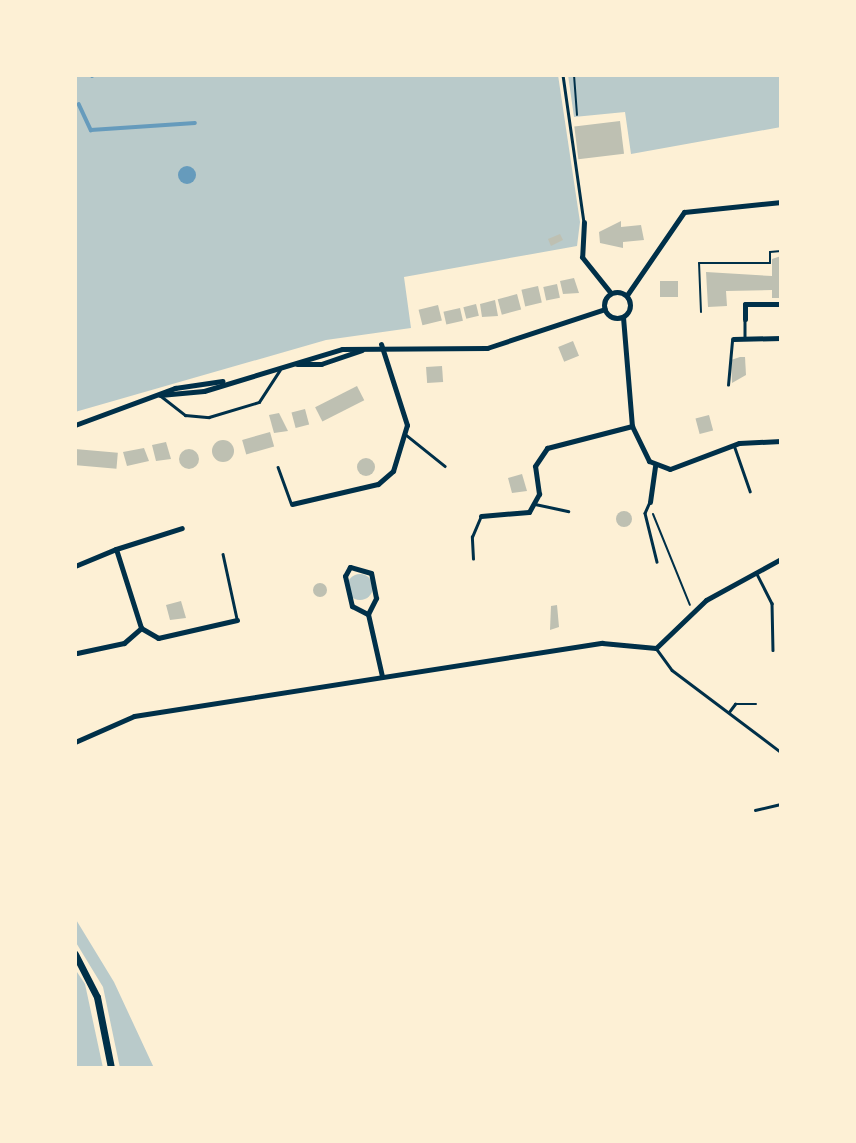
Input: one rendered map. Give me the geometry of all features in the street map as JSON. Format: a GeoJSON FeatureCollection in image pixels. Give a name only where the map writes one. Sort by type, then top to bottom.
{"type":"FeatureCollection","features":[{"type":"Feature","properties":{"kind":"street"},"geometry":{"type":"LineString","coordinates":[[781,202],[684,212],[627,295],[630,309],[623,317],[632,426],[643,456],[655,465],[686,466],[734,445],[781,441]]}},
{"type":"Feature","properties":{"kind":"street"},"geometry":{"type":"LineString","coordinates":[[584,222],[582,257],[610,292],[627,295]]}},
{"type":"Feature","properties":{"kind":"street"},"geometry":{"type":"LineString","coordinates":[[605,309],[610,292]]}},
{"type":"Feature","properties":{"kind":"street"},"geometry":{"type":"LineString","coordinates":[[745,319],[745,304],[781,304]]}},
{"type":"Feature","properties":{"kind":"street"},"geometry":{"type":"LineString","coordinates":[[160,395],[182,396],[226,380],[381,344],[487,348],[605,309],[623,317]]}},
{"type":"Feature","properties":{"kind":"street"},"geometry":{"type":"LineString","coordinates":[[733,339],[781,338]]}},
{"type":"Feature","properties":{"kind":"street"},"geometry":{"type":"LineString","coordinates":[[292,504],[385,481],[405,433],[381,344]]}},
{"type":"Feature","properties":{"kind":"street"},"geometry":{"type":"LineString","coordinates":[[294,363],[321,363],[367,347]]}},
{"type":"Feature","properties":{"kind":"street"},"geometry":{"type":"LineString","coordinates":[[75,425],[201,381],[226,380]]}},
{"type":"Feature","properties":{"kind":"street"},"geometry":{"type":"LineString","coordinates":[[481,516],[522,516],[535,504],[535,466],[547,448],[632,426]]}},
{"type":"Feature","properties":{"kind":"street"},"geometry":{"type":"LineString","coordinates":[[650,502],[655,465]]}},
{"type":"Feature","properties":{"kind":"street"},"geometry":{"type":"LineString","coordinates":[[75,566],[116,549],[182,528]]}},
{"type":"Feature","properties":{"kind":"street"},"geometry":{"type":"LineString","coordinates":[[116,549],[141,628]]}},
{"type":"Feature","properties":{"kind":"street"},"geometry":{"type":"LineString","coordinates":[[75,742],[134,716],[603,643],[656,648],[692,612],[724,588],[757,574],[781,559]]}},
{"type":"Feature","properties":{"kind":"street"},"geometry":{"type":"LineString","coordinates":[[368,614],[352,606],[345,576],[350,567],[371,573],[376,598],[368,614],[382,676]]}},
{"type":"Feature","properties":{"kind":"street"},"geometry":{"type":"LineString","coordinates":[[141,628],[175,639],[237,620]]}},
{"type":"Feature","properties":{"kind":"street"},"geometry":{"type":"LineString","coordinates":[[77,653],[124,643],[141,628]]}},
{"type":"Feature","properties":{"kind":"street"},"geometry":{"type":"LineString","coordinates":[[75,954],[97,997],[111,1068]]}},
{"type":"Feature","properties":{"kind":"lane"},"geometry":{"type":"LineString","coordinates":[[563,75],[584,222]]}},
{"type":"Feature","properties":{"kind":"lane"},"geometry":{"type":"LineString","coordinates":[[745,319],[745,339]]}},
{"type":"Feature","properties":{"kind":"lane"},"geometry":{"type":"LineString","coordinates":[[728,385],[733,339]]}},
{"type":"Feature","properties":{"kind":"lane"},"geometry":{"type":"LineString","coordinates":[[160,395],[185,415],[209,417],[263,399],[280,367]]}},
{"type":"Feature","properties":{"kind":"lane"},"geometry":{"type":"LineString","coordinates":[[405,433],[445,466]]}},
{"type":"Feature","properties":{"kind":"lane"},"geometry":{"type":"LineString","coordinates":[[734,445],[750,491]]}},
{"type":"Feature","properties":{"kind":"lane"},"geometry":{"type":"LineString","coordinates":[[278,467],[292,504]]}},
{"type":"Feature","properties":{"kind":"lane"},"geometry":{"type":"LineString","coordinates":[[650,502],[645,513],[657,562]]}},
{"type":"Feature","properties":{"kind":"lane"},"geometry":{"type":"LineString","coordinates":[[535,504],[568,511]]}},
{"type":"Feature","properties":{"kind":"lane"},"geometry":{"type":"LineString","coordinates":[[473,559],[472,537],[481,516]]}},
{"type":"Feature","properties":{"kind":"lane"},"geometry":{"type":"LineString","coordinates":[[223,554],[237,620]]}},
{"type":"Feature","properties":{"kind":"lane"},"geometry":{"type":"LineString","coordinates":[[757,574],[772,603],[773,650]]}},
{"type":"Feature","properties":{"kind":"lane"},"geometry":{"type":"LineString","coordinates":[[656,648],[672,670],[781,752]]}},
{"type":"Feature","properties":{"kind":"lane"},"geometry":{"type":"LineString","coordinates":[[729,713],[735,704],[756,704]]}},
{"type":"Feature","properties":{"kind":"lane"},"geometry":{"type":"LineString","coordinates":[[755,810],[781,804]]}},
{"type":"Feature","properties":{"kind":"path"},"geometry":{"type":"LineString","coordinates":[[569,121],[579,106],[574,75]]}},
{"type":"Feature","properties":{"kind":"path"},"geometry":{"type":"LineString","coordinates":[[701,312],[699,263],[770,262],[770,251],[781,251]]}},
{"type":"Feature","properties":{"kind":"path"},"geometry":{"type":"LineString","coordinates":[[650,502],[663,551],[692,612]]}},
{"type":"Feature","properties":{"kind":"shaded area"},"geometry":{"type":"Polygon","coordinates":[[[75,75],[558,75],[580,222],[577,246],[404,277],[411,328],[326,340],[75,412],[75,75]]]}},
{"type":"Feature","properties":{"kind":"shaded area"},"geometry":{"type":"Polygon","coordinates":[[[568,75],[781,75],[781,127],[631,154],[625,112],[574,117],[568,75]]]}},
{"type":"Feature","properties":{"kind":"shaded area"},"geometry":{"type":"Polygon","coordinates":[[[360,574],[369,578],[373,587],[369,596],[360,600],[351,596],[347,587],[351,578],[360,574]]]}},
{"type":"Feature","properties":{"kind":"shaded area"},"geometry":{"type":"Polygon","coordinates":[[[75,918],[114,982],[154,1068],[120,1068],[103,987],[75,941],[75,918]]]}},
{"type":"Feature","properties":{"kind":"shaded area"},"geometry":{"type":"Polygon","coordinates":[[[75,969],[85,984],[103,1068],[75,1068],[75,969]]]}},
{"type":"Feature","properties":{"kind":"water"},"geometry":{"type":"Polygon","coordinates":[[[183,166],[191,166],[196,175],[194,182],[183,184],[178,179],[178,171],[183,166]]]}},
{"type":"Feature","properties":{"kind":"building"},"geometry":{"type":"Polygon","coordinates":[[[620,121],[624,154],[578,159],[574,127],[620,121]]]}},
{"type":"Feature","properties":{"kind":"building"},"geometry":{"type":"Polygon","coordinates":[[[621,221],[621,227],[641,225],[644,240],[623,242],[623,248],[600,243],[599,232],[621,221]]]}},
{"type":"Feature","properties":{"kind":"building"},"geometry":{"type":"Polygon","coordinates":[[[560,234],[563,240],[551,246],[548,239],[560,234]]]}},
{"type":"Feature","properties":{"kind":"building"},"geometry":{"type":"Polygon","coordinates":[[[781,256],[781,298],[772,298],[772,290],[726,291],[727,306],[708,307],[706,272],[772,276],[772,259],[781,256]]]}},
{"type":"Feature","properties":{"kind":"building"},"geometry":{"type":"Polygon","coordinates":[[[574,278],[579,293],[563,294],[560,281],[574,278]]]}},
{"type":"Feature","properties":{"kind":"building"},"geometry":{"type":"Polygon","coordinates":[[[660,281],[678,281],[678,297],[660,297],[660,281]]]}},
{"type":"Feature","properties":{"kind":"building"},"geometry":{"type":"Polygon","coordinates":[[[557,284],[560,298],[546,301],[543,287],[557,284]]]}},
{"type":"Feature","properties":{"kind":"building"},"geometry":{"type":"Polygon","coordinates":[[[538,286],[542,303],[525,306],[521,290],[538,286]]]}},
{"type":"Feature","properties":{"kind":"building"},"geometry":{"type":"Polygon","coordinates":[[[517,294],[521,309],[502,315],[498,299],[517,294]]]}},
{"type":"Feature","properties":{"kind":"building"},"geometry":{"type":"Polygon","coordinates":[[[495,300],[498,316],[482,317],[480,304],[495,300]]]}},
{"type":"Feature","properties":{"kind":"building"},"geometry":{"type":"Polygon","coordinates":[[[476,304],[479,316],[466,319],[463,307],[476,304]]]}},
{"type":"Feature","properties":{"kind":"building"},"geometry":{"type":"Polygon","coordinates":[[[438,305],[442,321],[422,325],[419,310],[438,305]]]}},
{"type":"Feature","properties":{"kind":"building"},"geometry":{"type":"Polygon","coordinates":[[[460,308],[463,321],[446,324],[443,312],[460,308]]]}},
{"type":"Feature","properties":{"kind":"building"},"geometry":{"type":"Polygon","coordinates":[[[573,341],[579,356],[564,362],[558,347],[573,341]]]}},
{"type":"Feature","properties":{"kind":"building"},"geometry":{"type":"Polygon","coordinates":[[[745,357],[746,375],[732,383],[731,360],[745,357]]]}},
{"type":"Feature","properties":{"kind":"building"},"geometry":{"type":"Polygon","coordinates":[[[442,366],[443,382],[427,383],[426,367],[442,366]]]}},
{"type":"Feature","properties":{"kind":"building"},"geometry":{"type":"Polygon","coordinates":[[[357,386],[364,400],[322,422],[315,407],[357,386]]]}},
{"type":"Feature","properties":{"kind":"building"},"geometry":{"type":"Polygon","coordinates":[[[305,409],[309,424],[296,428],[291,413],[305,409]]]}},
{"type":"Feature","properties":{"kind":"building"},"geometry":{"type":"Polygon","coordinates":[[[279,413],[288,431],[274,433],[269,415],[279,413]]]}},
{"type":"Feature","properties":{"kind":"building"},"geometry":{"type":"Polygon","coordinates":[[[709,415],[713,430],[700,434],[695,419],[709,415]]]}},
{"type":"Feature","properties":{"kind":"building"},"geometry":{"type":"Polygon","coordinates":[[[270,432],[274,446],[246,454],[242,440],[270,432]]]}},
{"type":"Feature","properties":{"kind":"building"},"geometry":{"type":"Polygon","coordinates":[[[219,440],[227,440],[234,447],[234,455],[227,462],[219,462],[212,455],[212,447],[219,440]]]}},
{"type":"Feature","properties":{"kind":"building"},"geometry":{"type":"Polygon","coordinates":[[[166,442],[171,459],[156,461],[152,445],[166,442]]]}},
{"type":"Feature","properties":{"kind":"building"},"geometry":{"type":"Polygon","coordinates":[[[144,448],[149,461],[127,466],[123,452],[144,448]]]}},
{"type":"Feature","properties":{"kind":"building"},"geometry":{"type":"Polygon","coordinates":[[[75,449],[118,453],[116,469],[75,465],[75,449]]]}},
{"type":"Feature","properties":{"kind":"building"},"geometry":{"type":"Polygon","coordinates":[[[185,449],[193,449],[199,459],[193,469],[185,469],[179,463],[179,455],[185,449]]]}},
{"type":"Feature","properties":{"kind":"building"},"geometry":{"type":"Polygon","coordinates":[[[362,458],[370,458],[375,467],[373,474],[362,476],[357,471],[357,463],[362,458]]]}},
{"type":"Feature","properties":{"kind":"building"},"geometry":{"type":"Polygon","coordinates":[[[522,474],[527,491],[512,493],[508,478],[522,474]]]}},
{"type":"Feature","properties":{"kind":"building"},"geometry":{"type":"Polygon","coordinates":[[[621,511],[627,511],[632,519],[630,525],[621,527],[616,522],[616,516],[621,511]]]}},
{"type":"Feature","properties":{"kind":"building"},"geometry":{"type":"Polygon","coordinates":[[[317,583],[323,583],[327,590],[323,597],[317,597],[313,593],[313,587],[317,583]]]}},
{"type":"Feature","properties":{"kind":"building"},"geometry":{"type":"Polygon","coordinates":[[[181,601],[186,618],[170,620],[166,605],[181,601]]]}},
{"type":"Feature","properties":{"kind":"building"},"geometry":{"type":"Polygon","coordinates":[[[557,605],[559,627],[550,630],[551,606],[557,605]]]}},
{"type":"Feature","properties":{"kind":"waterway"},"geometry":{"type":"LineString","coordinates":[[79,104],[91,130],[195,123]]}}]}
